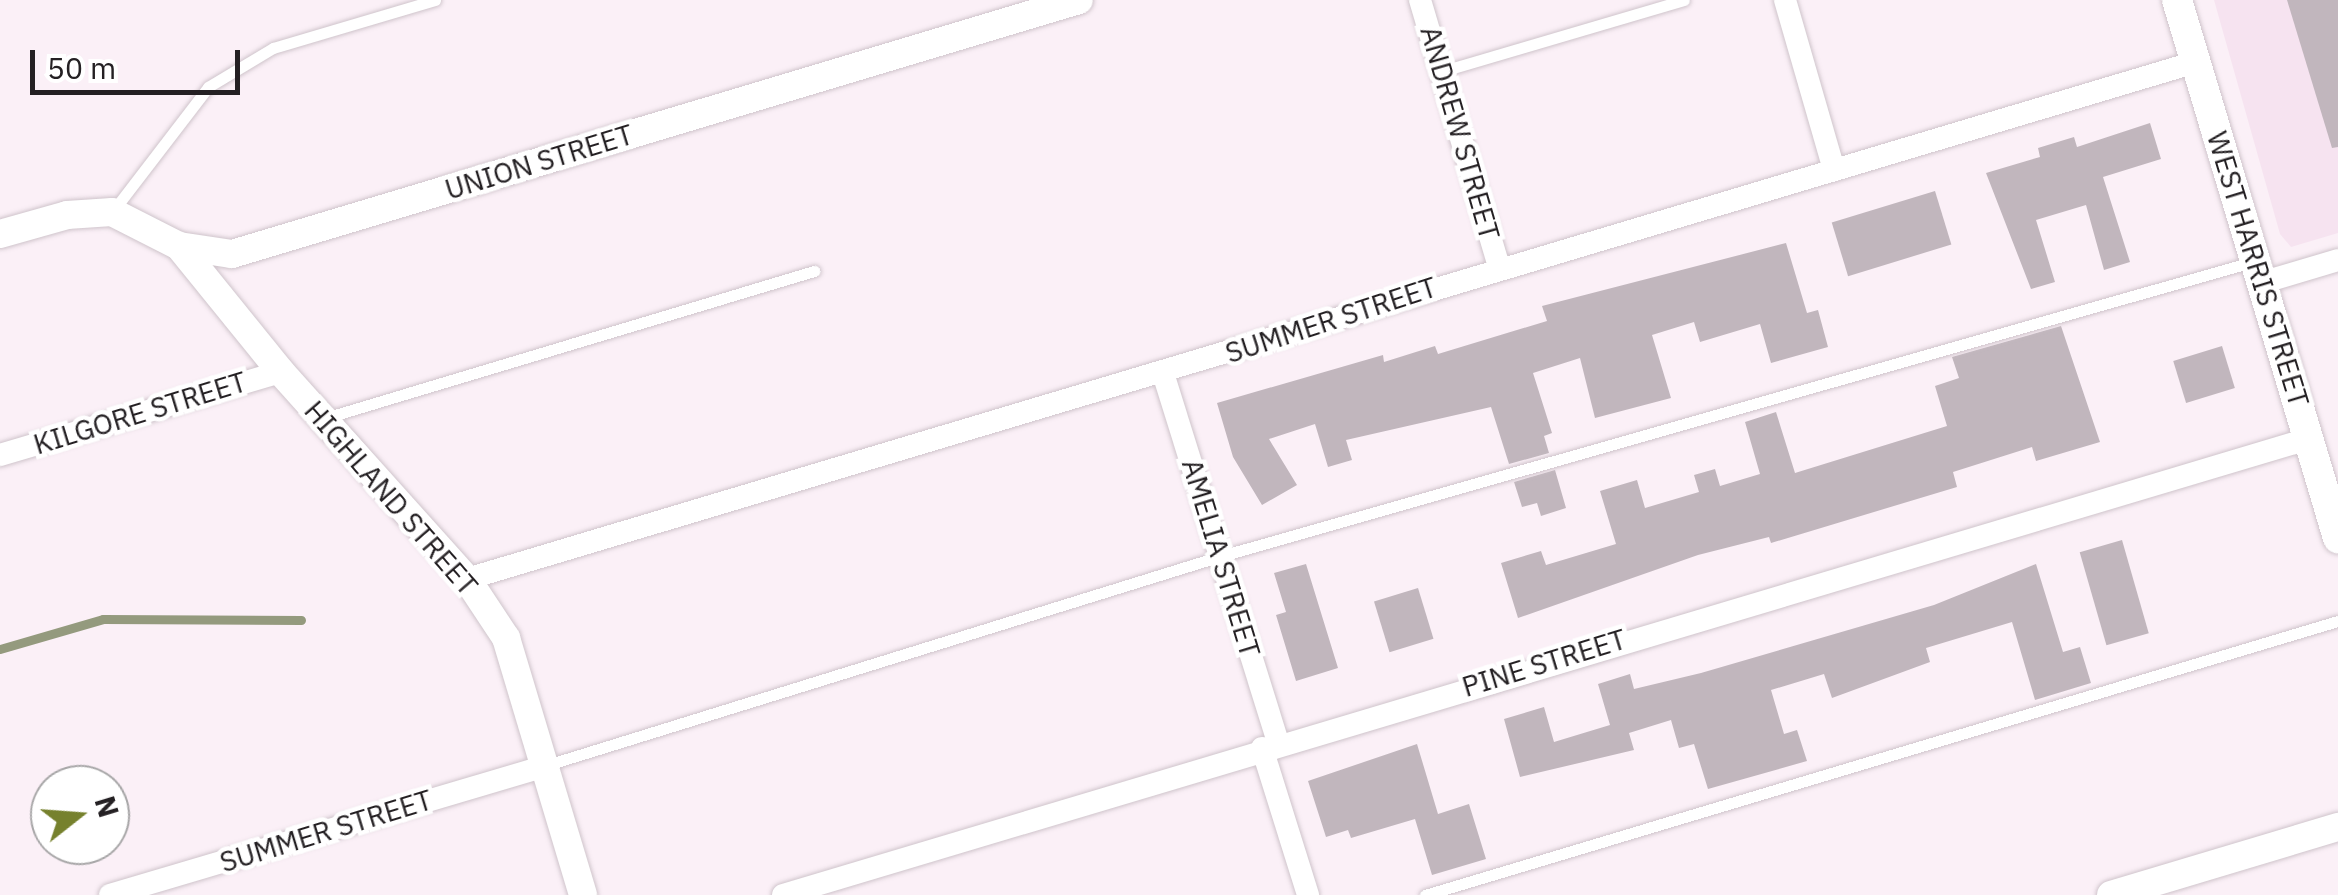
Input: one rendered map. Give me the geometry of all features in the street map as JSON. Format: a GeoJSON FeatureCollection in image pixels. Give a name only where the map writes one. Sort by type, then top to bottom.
{"type":"FeatureCollection","features":[{"type":"Feature","properties":{"kind":"main road","name":"WEST HARRIS STREET"},"geometry":{"type":"LineString","coordinates":[[2178,0],[2317,455],[2338,538]]}},
{"type":"Feature","properties":{"kind":"street","name":"UNION STREET"},"geometry":{"type":"LineString","coordinates":[[112,212],[179,246],[232,254],[1079,0]]}},
{"type":"Feature","properties":{"kind":"street","name":"ANDREW STREET"},"geometry":{"type":"LineString","coordinates":[[1420,0],[1499,267]]}},
{"type":"Feature","properties":{"kind":"street"},"geometry":{"type":"LineString","coordinates":[[1785,0],[1834,170]]}},
{"type":"Feature","properties":{"kind":"street","name":"SUMMER STREET"},"geometry":{"type":"LineString","coordinates":[[467,579],[1163,373],[1499,267],[2196,62]]}},
{"type":"Feature","properties":{"kind":"street"},"geometry":{"type":"LineString","coordinates":[[0,234],[67,215],[112,212]]}},
{"type":"Feature","properties":{"kind":"street","name":"HIGHLAND STREET"},"geometry":{"type":"LineString","coordinates":[[179,246],[281,372],[467,579],[506,638],[583,895]]}},
{"type":"Feature","properties":{"kind":"street"},"geometry":{"type":"LineString","coordinates":[[2258,272],[2338,260]]}},
{"type":"Feature","properties":{"kind":"street","name":"KILGORE STREET"},"geometry":{"type":"LineString","coordinates":[[0,455],[281,372]]}},
{"type":"Feature","properties":{"kind":"street","name":"AMELIA STREET"},"geometry":{"type":"LineString","coordinates":[[1163,373],[1220,556],[1308,895]]}},
{"type":"Feature","properties":{"kind":"street","name":"PINE STREET"},"geometry":{"type":"LineString","coordinates":[[783,895],[1270,745],[2317,455]]}},
{"type":"Feature","properties":{"kind":"street","name":"SUMMER STREET"},"geometry":{"type":"LineString","coordinates":[[110,895],[542,767]]}},
{"type":"Feature","properties":{"kind":"street"},"geometry":{"type":"LineString","coordinates":[[2111,895],[2338,827]]}},
{"type":"Feature","properties":{"kind":"lane"},"geometry":{"type":"LineString","coordinates":[[112,212],[208,86],[273,48],[435,0]]}},
{"type":"Feature","properties":{"kind":"lane"},"geometry":{"type":"LineString","coordinates":[[1443,71],[1684,0]]}},
{"type":"Feature","properties":{"kind":"lane"},"geometry":{"type":"LineString","coordinates":[[322,419],[814,271]]}},
{"type":"Feature","properties":{"kind":"lane"},"geometry":{"type":"LineString","coordinates":[[542,767],[1220,556],[2258,272]]}},
{"type":"Feature","properties":{"kind":"lane"},"geometry":{"type":"LineString","coordinates":[[1425,895],[2338,621]]}},
{"type":"Feature","properties":{"kind":"shaded area"},"geometry":{"type":"Polygon","coordinates":[[[2214,0],[2338,0],[2338,233],[2291,247],[2280,234],[2214,0]]]}},
{"type":"Feature","properties":{"kind":"building"},"geometry":{"type":"Polygon","coordinates":[[[2287,0],[2338,0],[2338,147],[2332,148],[2287,0]]]}},
{"type":"Feature","properties":{"kind":"building"},"geometry":{"type":"Polygon","coordinates":[[[2150,123],[2161,159],[2103,177],[2130,262],[2104,270],[2086,205],[2036,220],[2055,282],[2031,289],[1986,173],[2040,157],[2038,148],[2074,137],[2077,147],[2150,123]]]}},
{"type":"Feature","properties":{"kind":"building"},"geometry":{"type":"Polygon","coordinates":[[[1935,191],[1951,245],[1848,276],[1832,223],[1935,191]]]}},
{"type":"Feature","properties":{"kind":"building"},"geometry":{"type":"Polygon","coordinates":[[[1786,243],[1807,313],[1818,310],[1828,347],[1771,363],[1760,324],[1700,342],[1694,322],[1652,335],[1671,398],[1595,418],[1580,358],[1533,373],[1552,433],[1544,436],[1549,453],[1509,464],[1491,407],[1346,440],[1352,460],[1328,467],[1315,424],[1269,439],[1297,485],[1262,505],[1233,457],[1217,403],[1383,355],[1384,362],[1435,346],[1438,354],[1547,321],[1542,306],[1786,243]]]}},
{"type":"Feature","properties":{"kind":"building"},"geometry":{"type":"Polygon","coordinates":[[[2061,326],[2100,442],[2036,461],[2032,447],[1953,472],[1957,487],[1771,543],[1769,537],[1698,555],[1518,618],[1501,563],[1541,551],[1546,565],[1616,544],[1600,491],[1637,480],[1645,508],[1699,492],[1694,475],[1715,469],[1720,486],[1760,474],[1745,422],[1776,412],[1795,473],[1947,426],[1935,386],[1959,378],[1952,357],[2061,326]]]}},
{"type":"Feature","properties":{"kind":"building"},"geometry":{"type":"Polygon","coordinates":[[[2222,346],[2235,388],[2186,403],[2173,361],[2222,346]]]}},
{"type":"Feature","properties":{"kind":"building"},"geometry":{"type":"Polygon","coordinates":[[[1555,470],[1566,508],[1541,516],[1537,503],[1522,507],[1514,482],[1555,470]]]}},
{"type":"Feature","properties":{"kind":"building"},"geometry":{"type":"Polygon","coordinates":[[[2122,540],[2149,633],[2106,645],[2080,552],[2122,540]]]}},
{"type":"Feature","properties":{"kind":"building"},"geometry":{"type":"Polygon","coordinates":[[[1306,564],[1338,668],[1296,681],[1276,615],[1286,612],[1274,573],[1306,564]]]}},
{"type":"Feature","properties":{"kind":"building"},"geometry":{"type":"Polygon","coordinates":[[[2036,564],[2063,652],[2080,647],[2091,683],[2035,700],[2012,622],[1926,648],[1930,662],[1832,698],[1824,674],[1771,690],[1784,734],[1797,730],[1807,761],[1708,789],[1694,744],[1679,748],[1671,720],[1629,733],[1634,750],[1520,777],[1504,719],[1544,707],[1554,742],[1610,725],[1598,684],[1630,674],[1634,689],[1701,673],[1934,605],[2036,564]]]}},
{"type":"Feature","properties":{"kind":"building"},"geometry":{"type":"Polygon","coordinates":[[[1418,588],[1433,639],[1390,652],[1374,601],[1418,588]]]}},
{"type":"Feature","properties":{"kind":"building"},"geometry":{"type":"Polygon","coordinates":[[[1417,744],[1438,814],[1469,804],[1486,859],[1432,875],[1415,819],[1351,838],[1348,830],[1326,837],[1308,781],[1417,744]]]}},
{"type":"Feature","properties":{"kind":"waterway"},"geometry":{"type":"LineString","coordinates":[[0,649],[103,619],[301,620]]}}]}
